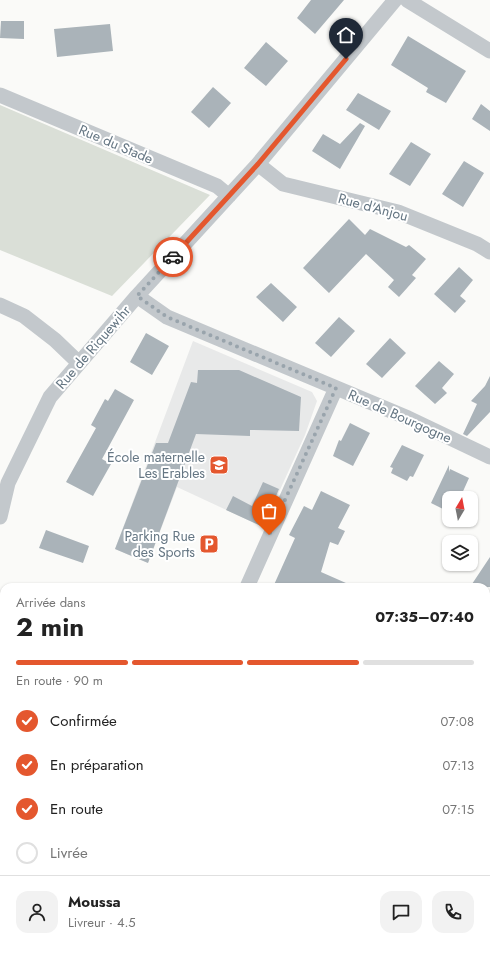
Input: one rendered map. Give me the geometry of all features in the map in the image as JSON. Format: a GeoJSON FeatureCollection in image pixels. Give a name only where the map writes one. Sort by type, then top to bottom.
{"type":"FeatureCollection","features":[{"type":"Feature","properties":{"kind":"street","name":"Rue de Riquewihr"},"geometry":{"type":"LineString","coordinates":[[0,517],[8,482],[50,397],[137,296],[258,164],[396,0]]}},
{"type":"Feature","properties":{"kind":"street"},"geometry":{"type":"LineString","coordinates":[[407,0],[490,51]]}},
{"type":"Feature","properties":{"kind":"street","name":"Rue du Stade"},"geometry":{"type":"LineString","coordinates":[[0,95],[217,186],[229,196]]}},
{"type":"Feature","properties":{"kind":"street","name":"Rue d'Anjou"},"geometry":{"type":"LineString","coordinates":[[258,164],[282,184],[398,212],[477,244],[490,252]]}},
{"type":"Feature","properties":{"kind":"street","name":"Rue de Bourgogne"},"geometry":{"type":"LineString","coordinates":[[137,296],[167,317],[408,418],[490,458]]}},
{"type":"Feature","properties":{"kind":"street"},"geometry":{"type":"LineString","coordinates":[[0,305],[24,316],[55,340],[79,363]]}},
{"type":"Feature","properties":{"kind":"street"},"geometry":{"type":"LineString","coordinates":[[249,583],[263,548],[336,388]]}},
{"type":"Feature","properties":{"kind":"shaded area"},"geometry":{"type":"Polygon","coordinates":[[[0,105],[210,195],[112,296],[0,250],[0,105]]]}},
{"type":"Feature","properties":{"kind":"shaded area","name":"École maternelle Les Erables"},"geometry":{"type":"Polygon","coordinates":[[[193,341],[312,392],[317,401],[305,435],[263,527],[177,487],[148,563],[115,549],[193,341]]]}},
{"type":"Feature","properties":{"kind":"building"},"geometry":{"type":"Polygon","coordinates":[[[311,0],[344,0],[315,34],[297,18],[311,0]]]}},
{"type":"Feature","properties":{"kind":"building"},"geometry":{"type":"Polygon","coordinates":[[[1,21],[24,21],[24,39],[0,38],[1,21]]]}},
{"type":"Feature","properties":{"kind":"building"},"geometry":{"type":"Polygon","coordinates":[[[110,24],[113,51],[57,57],[54,29],[110,24]]]}},
{"type":"Feature","properties":{"kind":"building"},"geometry":{"type":"Polygon","coordinates":[[[408,36],[466,71],[446,103],[426,92],[428,88],[391,65],[408,36]]]}},
{"type":"Feature","properties":{"kind":"building"},"geometry":{"type":"Polygon","coordinates":[[[266,42],[288,61],[266,86],[244,68],[266,42]]]}},
{"type":"Feature","properties":{"kind":"building"},"geometry":{"type":"Polygon","coordinates":[[[213,87],[231,103],[209,128],[191,112],[213,87]]]}},
{"type":"Feature","properties":{"kind":"building"},"geometry":{"type":"Polygon","coordinates":[[[358,93],[391,111],[379,130],[346,110],[358,93]]]}},
{"type":"Feature","properties":{"kind":"building"},"geometry":{"type":"Polygon","coordinates":[[[481,104],[490,111],[490,131],[472,119],[481,104]]]}},
{"type":"Feature","properties":{"kind":"building"},"geometry":{"type":"Polygon","coordinates":[[[360,123],[365,126],[340,169],[312,151],[323,134],[340,144],[360,123]]]}},
{"type":"Feature","properties":{"kind":"building"},"geometry":{"type":"Polygon","coordinates":[[[411,142],[431,154],[410,186],[389,174],[411,142]]]}},
{"type":"Feature","properties":{"kind":"building"},"geometry":{"type":"Polygon","coordinates":[[[464,161],[484,173],[463,207],[442,194],[464,161]]]}},
{"type":"Feature","properties":{"kind":"building"},"geometry":{"type":"Polygon","coordinates":[[[349,219],[365,235],[370,229],[406,247],[409,245],[426,259],[412,275],[416,278],[399,297],[388,287],[394,280],[366,254],[329,293],[303,268],[349,219]]]}},
{"type":"Feature","properties":{"kind":"building"},"geometry":{"type":"Polygon","coordinates":[[[459,267],[473,280],[460,296],[466,301],[455,313],[434,294],[459,267]]]}},
{"type":"Feature","properties":{"kind":"building"},"geometry":{"type":"Polygon","coordinates":[[[271,283],[297,307],[283,322],[256,297],[271,283]]]}},
{"type":"Feature","properties":{"kind":"building"},"geometry":{"type":"Polygon","coordinates":[[[339,317],[355,331],[331,357],[315,343],[339,317]]]}},
{"type":"Feature","properties":{"kind":"building"},"geometry":{"type":"Polygon","coordinates":[[[146,333],[169,346],[152,375],[130,362],[146,333]]]}},
{"type":"Feature","properties":{"kind":"building"},"geometry":{"type":"Polygon","coordinates":[[[390,338],[406,353],[382,378],[366,364],[390,338]]]}},
{"type":"Feature","properties":{"kind":"building"},"geometry":{"type":"Polygon","coordinates":[[[439,361],[454,374],[442,388],[447,393],[435,404],[415,386],[439,361]]]}},
{"type":"Feature","properties":{"kind":"building"},"geometry":{"type":"Polygon","coordinates":[[[198,370],[239,370],[301,397],[299,431],[250,430],[250,436],[196,434],[148,563],[115,549],[156,443],[168,443],[191,382],[197,383],[198,370]]]}},
{"type":"Feature","properties":{"kind":"building"},"geometry":{"type":"Polygon","coordinates":[[[490,376],[490,412],[467,436],[463,434],[477,404],[471,401],[485,386],[490,376]]]}},
{"type":"Feature","properties":{"kind":"building"},"geometry":{"type":"Polygon","coordinates":[[[115,389],[134,400],[102,459],[111,464],[93,496],[66,482],[96,428],[91,425],[105,399],[108,401],[115,389]]]}},
{"type":"Feature","properties":{"kind":"building"},"geometry":{"type":"Polygon","coordinates":[[[350,423],[370,433],[353,466],[333,456],[339,440],[341,441],[350,423]]]}},
{"type":"Feature","properties":{"kind":"building"},"geometry":{"type":"Polygon","coordinates":[[[402,445],[424,455],[413,477],[410,476],[407,481],[391,473],[393,468],[390,467],[402,445]]]}},
{"type":"Feature","properties":{"kind":"building"},"geometry":{"type":"Polygon","coordinates":[[[449,465],[449,472],[450,469],[469,478],[463,491],[442,491],[442,508],[431,503],[449,465]]]}},
{"type":"Feature","properties":{"kind":"building"},"geometry":{"type":"Polygon","coordinates":[[[263,482],[279,489],[263,527],[226,510],[233,496],[252,506],[263,482]]]}},
{"type":"Feature","properties":{"kind":"building"},"geometry":{"type":"Polygon","coordinates":[[[321,491],[350,505],[338,528],[345,531],[338,545],[330,542],[321,572],[346,583],[275,583],[295,538],[289,535],[304,506],[312,510],[321,491]]]}},
{"type":"Feature","properties":{"kind":"building"},"geometry":{"type":"Polygon","coordinates":[[[46,530],[89,546],[83,563],[39,548],[46,530]]]}},
{"type":"Feature","properties":{"kind":"building"},"geometry":{"type":"Polygon","coordinates":[[[490,557],[490,583],[473,583],[490,557]]]}},
{"type":"Feature","properties":{"kind":"way so far"},"geometry":{"type":"LineString","coordinates":[[173,257],[137,296],[167,317],[336,388],[269,535]]}},
{"type":"Feature","properties":{"kind":"place","name":"École maternelle Les Erables"},"geometry":{"type":"Point","coordinates":[219,465]}},
{"type":"Feature","properties":{"kind":"place","name":"Parking Rue des Sports"},"geometry":{"type":"Point","coordinates":[209,544]}},
{"type":"Feature","properties":{"kind":"route"},"geometry":{"type":"LineString","coordinates":[[173,257],[258,164],[346,59]]}}]}
